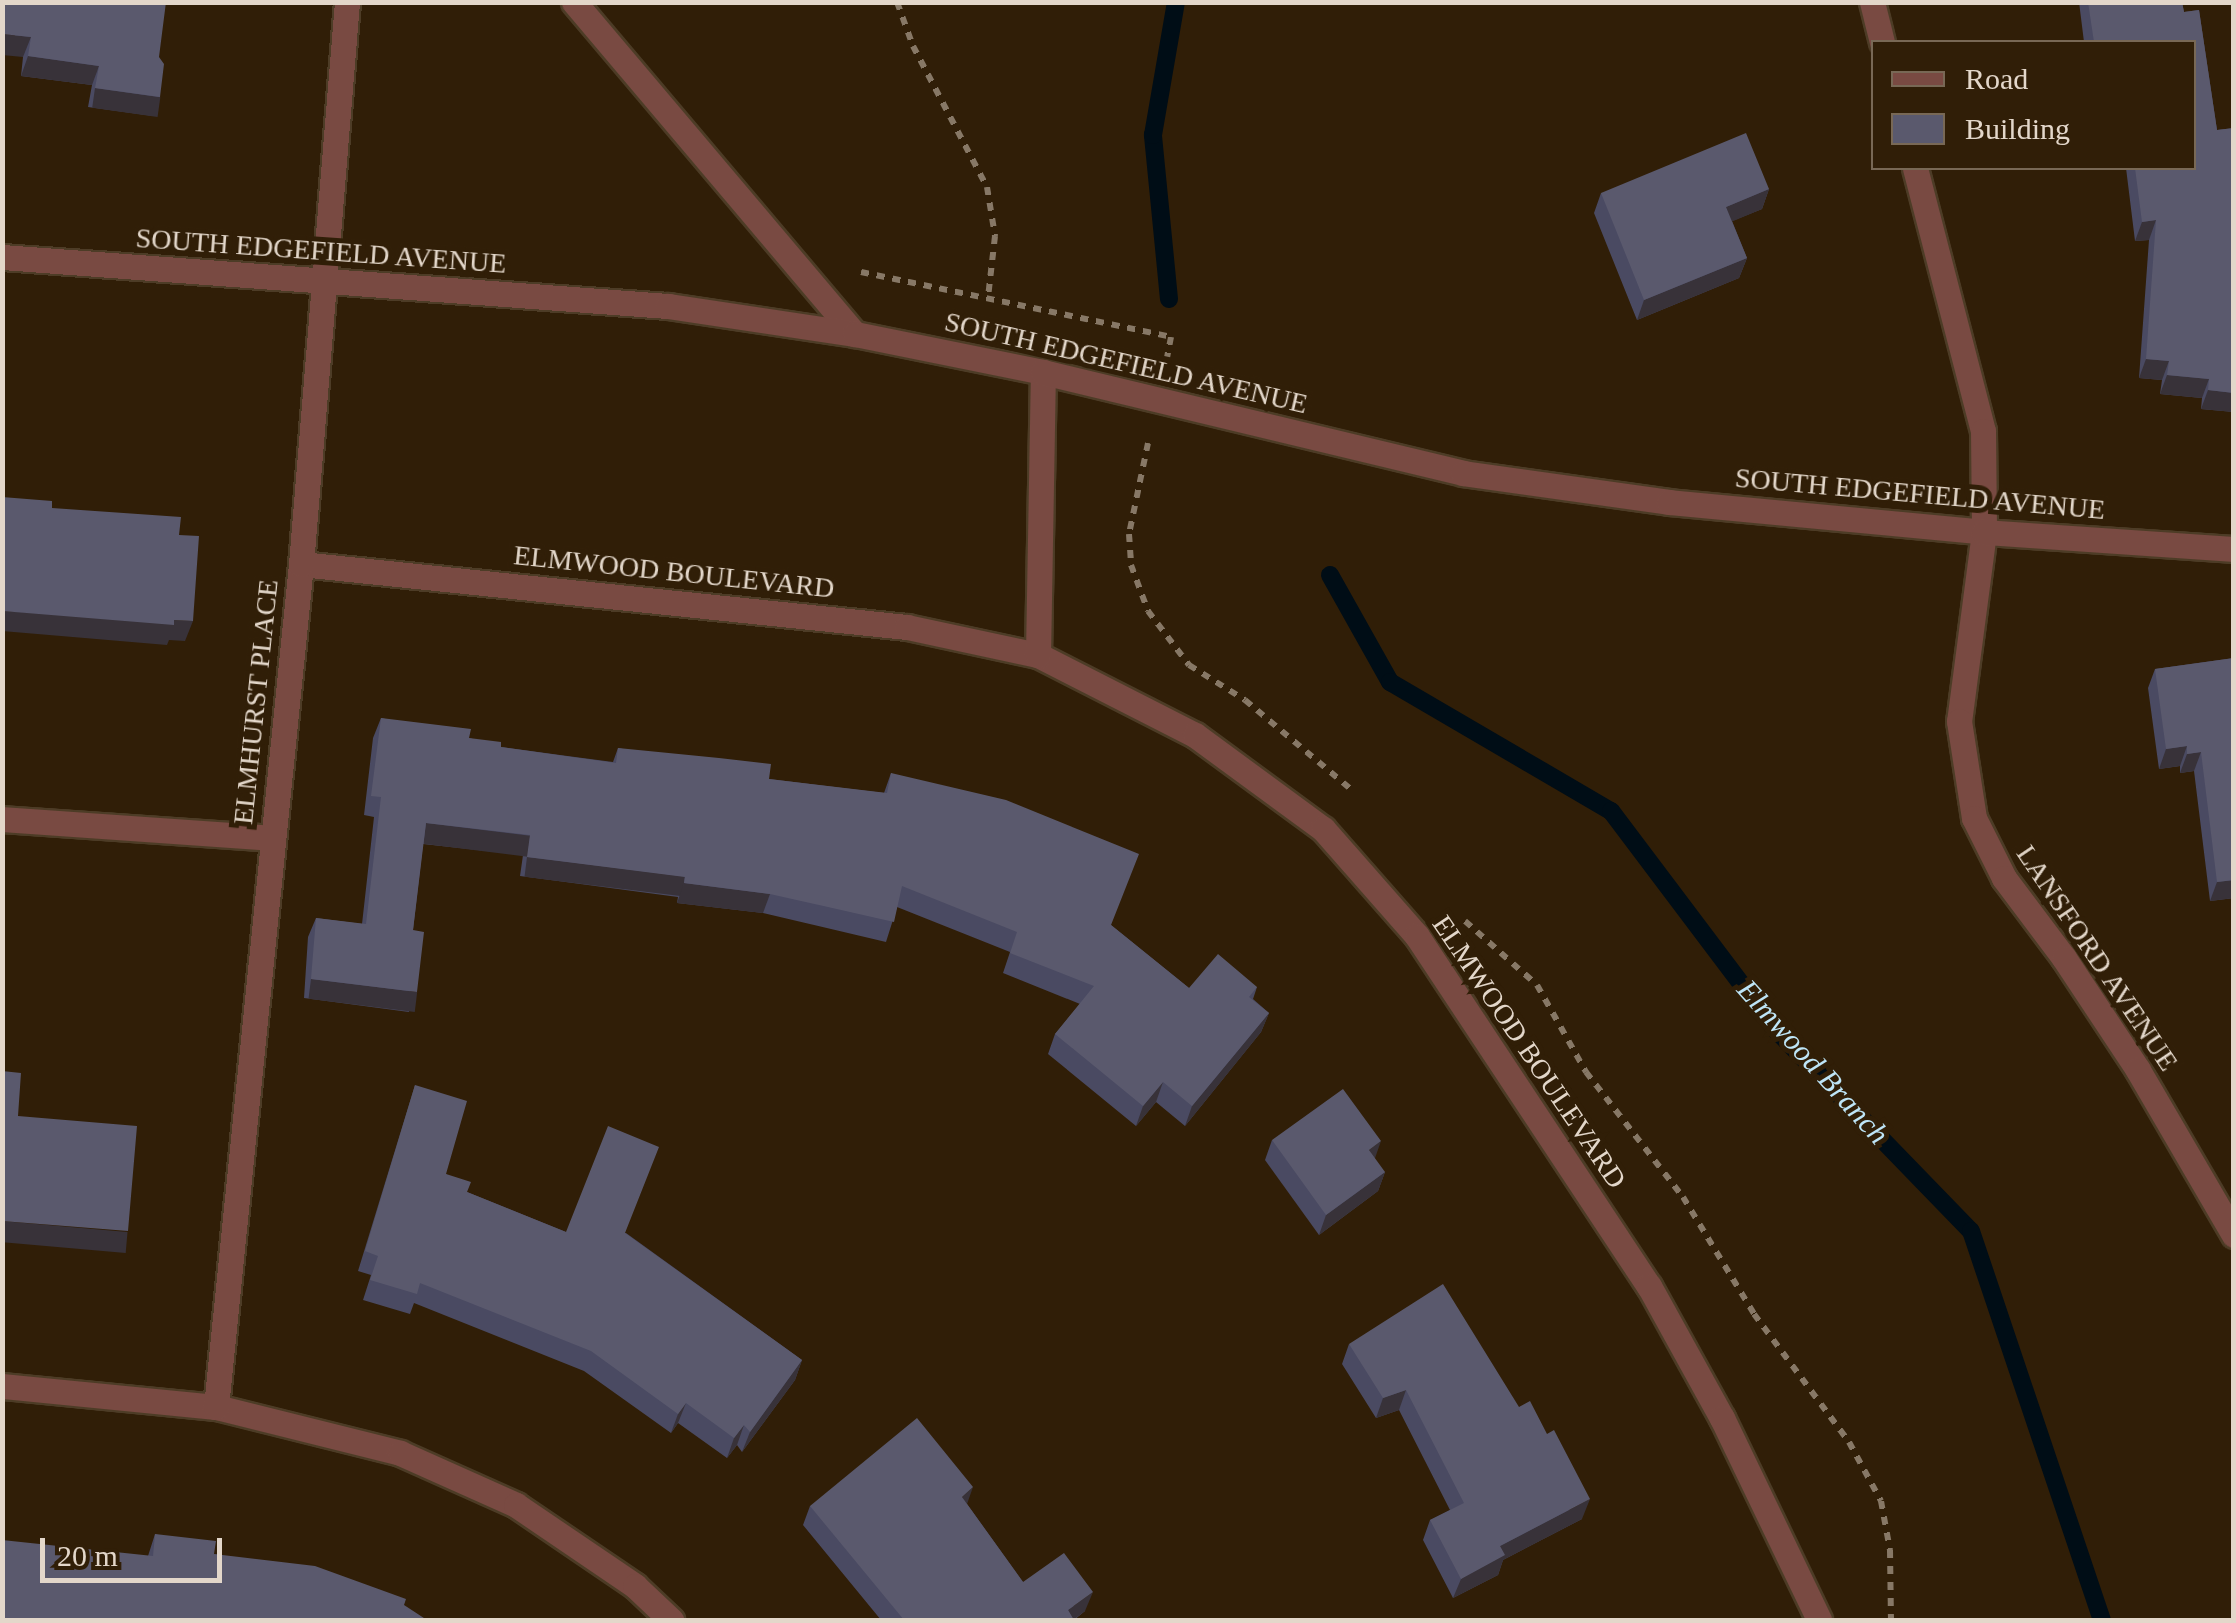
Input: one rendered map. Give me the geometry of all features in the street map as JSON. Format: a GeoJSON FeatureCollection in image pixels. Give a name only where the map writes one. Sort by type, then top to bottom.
{"type":"FeatureCollection","features":[{"type":"Feature","properties":{"kind":"street","name":"ELMHURST PLACE"},"geometry":{"type":"LineString","coordinates":[[216,1407],[301,564],[347,2]]}},
{"type":"Feature","properties":{"kind":"street"},"geometry":{"type":"LineString","coordinates":[[574,2],[856,334]]}},
{"type":"Feature","properties":{"kind":"street"},"geometry":{"type":"LineString","coordinates":[[1872,2],[1882,40]]}},
{"type":"Feature","properties":{"kind":"street","name":"LANSFORD AVENUE"},"geometry":{"type":"LineString","coordinates":[[1915,170],[1983,431],[1984,532],[1959,721],[1974,818],[2004,878],[2064,958],[2138,1070],[2234,1235]]}},
{"type":"Feature","properties":{"kind":"street","name":"SOUTH EDGEFIELD AVENUE"},"geometry":{"type":"LineString","coordinates":[[2,257],[668,306],[856,334],[1042,372],[1463,473],[1669,502],[1984,532],[2234,549]]}},
{"type":"Feature","properties":{"kind":"street"},"geometry":{"type":"LineString","coordinates":[[1038,655],[1042,372]]}},
{"type":"Feature","properties":{"kind":"street","name":"ELMWOOD BOULEVARD"},"geometry":{"type":"LineString","coordinates":[[301,564],[908,627],[1038,655],[1194,735],[1322,829],[1417,936],[1648,1286],[1722,1418],[1820,1620]]}},
{"type":"Feature","properties":{"kind":"street"},"geometry":{"type":"LineString","coordinates":[[2,819],[272,838]]}},
{"type":"Feature","properties":{"kind":"street"},"geometry":{"type":"LineString","coordinates":[[2,1386],[216,1407],[400,1453],[516,1505],[635,1586],[671,1620]]}},
{"type":"Feature","properties":{"kind":"path"},"geometry":{"type":"LineString","coordinates":[[897,2],[913,46],[987,187],[995,236],[988,297]]}},
{"type":"Feature","properties":{"kind":"path"},"geometry":{"type":"LineString","coordinates":[[882,276],[1171,338]]}},
{"type":"Feature","properties":{"kind":"building"},"geometry":{"type":"Polygon","coordinates":[[[2,2],[166,2],[159,57],[164,64],[160,97],[95,88],[99,66],[28,56],[31,37],[2,34],[2,2]]]}},
{"type":"Feature","properties":{"kind":"building"},"geometry":{"type":"Polygon","coordinates":[[[2088,2],[2182,2],[2184,12],[2199,10],[2217,130],[2234,128],[2234,393],[2208,390],[2209,379],[2167,375],[2169,361],[2146,359],[2156,220],[2142,222],[2135,170],[2196,170],[2196,40],[2094,40],[2088,2]]]}},
{"type":"Feature","properties":{"kind":"building"},"geometry":{"type":"Polygon","coordinates":[[[1746,133],[1769,189],[1726,207],[1747,258],[1644,300],[1601,193],[1746,133]]]}},
{"type":"Feature","properties":{"kind":"building"},"geometry":{"type":"Polygon","coordinates":[[[2,497],[52,501],[52,508],[181,517],[179,535],[199,536],[193,621],[174,620],[174,625],[2,611],[2,497]]]}},
{"type":"Feature","properties":{"kind":"building"},"geometry":{"type":"Polygon","coordinates":[[[2234,658],[2234,880],[2217,882],[2201,752],[2187,754],[2187,746],[2166,749],[2155,669],[2234,658]]]}},
{"type":"Feature","properties":{"kind":"building"},"geometry":{"type":"Polygon","coordinates":[[[381,718],[471,729],[469,738],[501,742],[501,747],[616,763],[618,748],[719,758],[771,764],[769,779],[887,793],[891,773],[1006,800],[1139,854],[1111,925],[1189,988],[1218,954],[1257,987],[1249,997],[1269,1013],[1192,1106],[1163,1082],[1143,1106],[1055,1034],[1094,986],[1010,953],[1017,932],[902,886],[894,922],[770,894],[684,883],[685,877],[527,857],[530,835],[426,823],[413,930],[424,932],[417,992],[311,979],[316,918],[366,924],[381,797],[371,796],[381,718]]]}},
{"type":"Feature","properties":{"kind":"building"},"geometry":{"type":"Polygon","coordinates":[[[2,1071],[21,1073],[18,1116],[137,1126],[128,1231],[2,1221],[2,1071]]]}},
{"type":"Feature","properties":{"kind":"building"},"geometry":{"type":"Polygon","coordinates":[[[415,1085],[467,1101],[446,1174],[471,1182],[467,1192],[566,1232],[608,1126],[659,1147],[625,1233],[802,1360],[750,1432],[744,1425],[734,1438],[686,1403],[678,1414],[591,1351],[420,1283],[417,1294],[370,1280],[378,1256],[365,1251],[415,1085]]]}},
{"type":"Feature","properties":{"kind":"building"},"geometry":{"type":"Polygon","coordinates":[[[1343,1089],[1381,1141],[1369,1150],[1385,1172],[1326,1215],[1272,1140],[1343,1089]]]}},
{"type":"Feature","properties":{"kind":"building"},"geometry":{"type":"Polygon","coordinates":[[[1443,1284],[1519,1407],[1530,1401],[1547,1434],[1554,1430],[1590,1499],[1500,1546],[1505,1555],[1461,1579],[1430,1520],[1464,1503],[1406,1390],[1383,1398],[1349,1344],[1443,1284]]]}},
{"type":"Feature","properties":{"kind":"building"},"geometry":{"type":"Polygon","coordinates":[[[917,1418],[973,1487],[962,1497],[1023,1582],[1064,1553],[1093,1592],[1068,1610],[1074,1620],[904,1620],[810,1506],[917,1418]]]}},
{"type":"Feature","properties":{"kind":"building"},"geometry":{"type":"Polygon","coordinates":[[[155,1534],[216,1541],[214,1554],[315,1566],[406,1599],[404,1605],[427,1620],[2,1620],[2,1540],[153,1556],[155,1534]]]}},
{"type":"Feature","properties":{"kind":"waterway","name":"Elmwood Branch"},"geometry":{"type":"LineString","coordinates":[[1169,299],[1153,135],[1176,2]]}},
{"type":"Feature","properties":{"kind":"waterway","name":"Elmwood Branch"},"geometry":{"type":"LineString","coordinates":[[1330,575],[1390,682],[1611,811],[1775,1029],[1971,1231],[2102,1620]]}}]}
